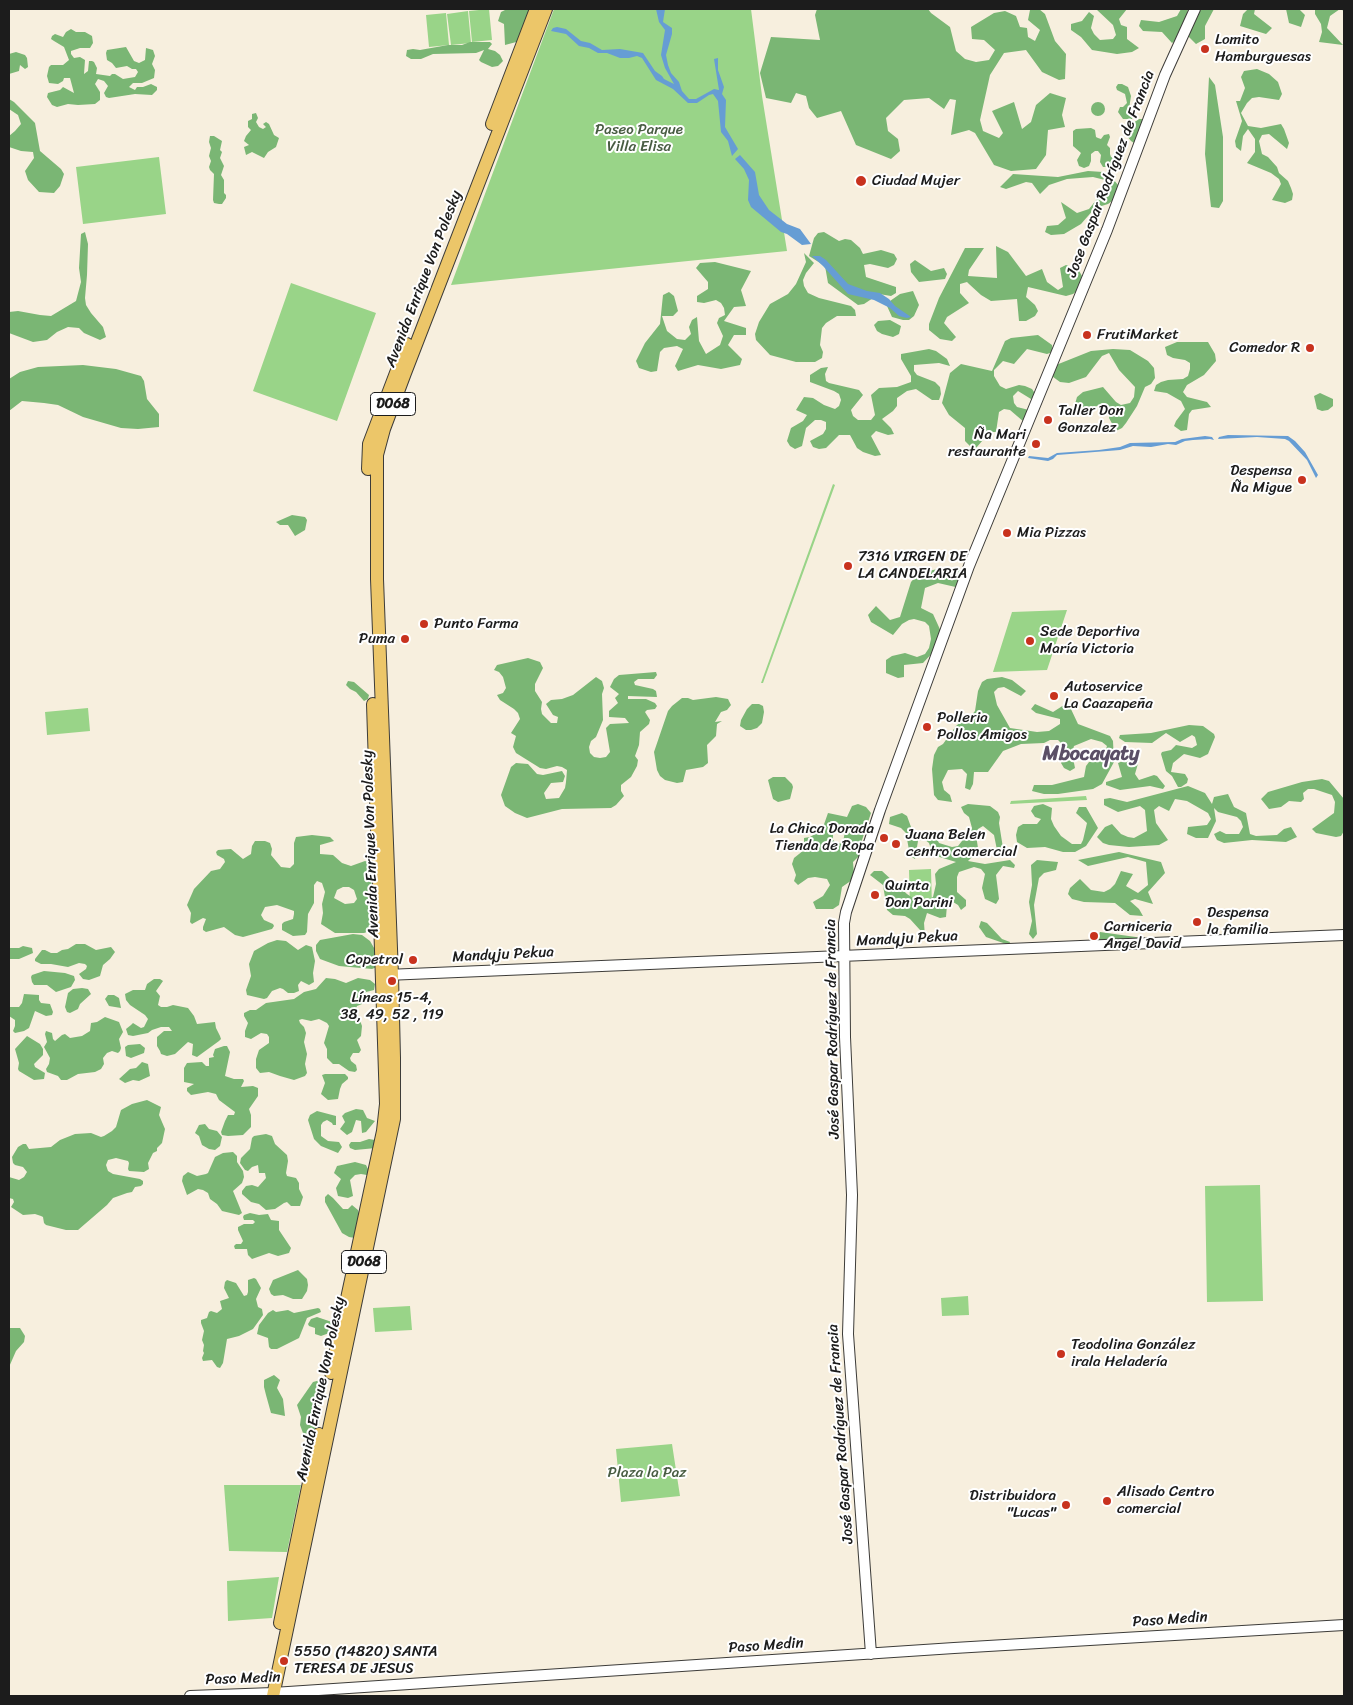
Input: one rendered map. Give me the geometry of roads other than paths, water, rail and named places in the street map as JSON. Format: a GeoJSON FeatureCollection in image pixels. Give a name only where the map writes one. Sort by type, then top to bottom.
{"type":"FeatureCollection","features":[{"type":"Feature","properties":{"kind":"main road","name":"Avenida Enrique Von Polesky"},"geometry":{"type":"LineString","coordinates":[[269,1695],[392,1131],[395,1105],[387,975],[377,589],[377,455],[384,429],[536,9]]}},
{"type":"Feature","properties":{"kind":"main road","name":"Avenida Enrique Von Polesky"},"geometry":{"type":"LineString","coordinates":[[453,239],[546,9]]}},
{"type":"Feature","properties":{"kind":"street","name":"Jose Gaspar Rodríguez de Francia"},"geometry":{"type":"LineString","coordinates":[[1057,351],[1107,230],[1165,75],[1195,9]]}},
{"type":"Feature","properties":{"kind":"street","name":"José Gaspar Rodríguez de Francia"},"geometry":{"type":"LineString","coordinates":[[871,1654],[848,1334],[852,1196],[845,1037],[844,922],[864,856],[969,566],[1057,351]]}},
{"type":"Feature","properties":{"kind":"street","name":"Mandyju Pekua"},"geometry":{"type":"LineString","coordinates":[[387,975],[1344,935]]}},
{"type":"Feature","properties":{"kind":"street","name":"Paso Medin"},"geometry":{"type":"LineString","coordinates":[[190,1696],[269,1695],[871,1654],[1344,1625]]}},
{"type":"Feature","properties":{"kind":"water"},"geometry":{"type":"Polygon","coordinates":[[[656,9],[665,9],[663,22],[672,28],[666,55],[668,65],[671,73],[679,82],[682,91],[689,99],[696,99],[714,89],[719,90],[714,59],[718,58],[718,70],[724,87],[722,94],[726,100],[725,127],[738,149],[732,156],[728,141],[721,132],[718,101],[713,94],[697,103],[688,103],[673,89],[656,80],[642,58],[637,56],[620,58],[607,53],[598,53],[589,48],[579,46],[566,34],[551,31],[557,27],[566,29],[581,41],[590,43],[602,50],[620,49],[643,53],[655,71],[664,79],[674,84],[665,68],[661,55],[665,30],[659,22],[656,9]]]}},
{"type":"Feature","properties":{"kind":"water"},"geometry":{"type":"Polygon","coordinates":[[[740,155],[755,172],[759,195],[769,210],[787,224],[800,229],[811,244],[802,245],[781,232],[751,207],[748,200],[749,180],[744,169],[735,159],[740,155]]]}},
{"type":"Feature","properties":{"kind":"water"},"geometry":{"type":"Polygon","coordinates":[[[812,256],[820,256],[826,260],[848,284],[867,291],[880,293],[911,317],[899,316],[890,308],[874,300],[848,294],[812,256]]]}},
{"type":"Feature","properties":{"kind":"water"},"geometry":{"type":"Polygon","coordinates":[[[1228,435],[1288,436],[1305,452],[1318,475],[1316,478],[1307,460],[1285,439],[1257,437],[1218,439],[1228,435]]]}},
{"type":"Feature","properties":{"kind":"water"},"geometry":{"type":"Polygon","coordinates":[[[1212,437],[1214,440],[1193,440],[1176,445],[1133,446],[1120,450],[1057,455],[1048,461],[1028,458],[1029,456],[1048,458],[1057,453],[1099,450],[1120,447],[1130,443],[1175,442],[1182,439],[1212,437]]]}},
{"type":"Feature","properties":{"kind":"place","name":"Lomito Hamburguesas"},"geometry":{"type":"Point","coordinates":[1205,49]}},
{"type":"Feature","properties":{"kind":"place","name":"Ciudad Mujer"},"geometry":{"type":"Point","coordinates":[861,181]}},
{"type":"Feature","properties":{"kind":"place","name":"FrutiMarket"},"geometry":{"type":"Point","coordinates":[1087,335]}},
{"type":"Feature","properties":{"kind":"place","name":"Comedor R"},"geometry":{"type":"Point","coordinates":[1310,348]}},
{"type":"Feature","properties":{"kind":"place","name":"Taller Don Gonzalez"},"geometry":{"type":"Point","coordinates":[1048,420]}},
{"type":"Feature","properties":{"kind":"place","name":"Ña Mari restaurante"},"geometry":{"type":"Point","coordinates":[1036,444]}},
{"type":"Feature","properties":{"kind":"place","name":"Despensa Ña Migue"},"geometry":{"type":"Point","coordinates":[1302,480]}},
{"type":"Feature","properties":{"kind":"place","name":"Mia Pizzas"},"geometry":{"type":"Point","coordinates":[1007,533]}},
{"type":"Feature","properties":{"kind":"place","name":"7316 VIRGEN DE LA CANDELARIA"},"geometry":{"type":"Point","coordinates":[848,566]}},
{"type":"Feature","properties":{"kind":"place","name":"Punto Farma"},"geometry":{"type":"Point","coordinates":[424,624]}},
{"type":"Feature","properties":{"kind":"place","name":"Puma"},"geometry":{"type":"Point","coordinates":[405,639]}},
{"type":"Feature","properties":{"kind":"place","name":"Sede Deportiva María Victoria"},"geometry":{"type":"Point","coordinates":[1030,641]}},
{"type":"Feature","properties":{"kind":"place","name":"Autoservice La Caazapeña"},"geometry":{"type":"Point","coordinates":[1054,696]}},
{"type":"Feature","properties":{"kind":"place","name":"Polleria Pollos Amigos"},"geometry":{"type":"Point","coordinates":[927,727]}},
{"type":"Feature","properties":{"kind":"place","name":"La Chica Dorada Tienda de Ropa"},"geometry":{"type":"Point","coordinates":[884,838]}},
{"type":"Feature","properties":{"kind":"place","name":"Juana Belen centro comercial"},"geometry":{"type":"Point","coordinates":[896,844]}},
{"type":"Feature","properties":{"kind":"place","name":"Quinta Don Parini"},"geometry":{"type":"Point","coordinates":[875,895]}},
{"type":"Feature","properties":{"kind":"place","name":"Despensa la familia"},"geometry":{"type":"Point","coordinates":[1197,922]}},
{"type":"Feature","properties":{"kind":"place","name":"Carniceria Angel David"},"geometry":{"type":"Point","coordinates":[1094,936]}},
{"type":"Feature","properties":{"kind":"place","name":"Copetrol"},"geometry":{"type":"Point","coordinates":[413,960]}},
{"type":"Feature","properties":{"kind":"place","name":"Líneas 15-4, 38, 49, 52 , 119"},"geometry":{"type":"Point","coordinates":[392,981]}},
{"type":"Feature","properties":{"kind":"place","name":"Teodolina González irala Heladería"},"geometry":{"type":"Point","coordinates":[1061,1354]}},
{"type":"Feature","properties":{"kind":"place","name":"Alisado Centro comercial"},"geometry":{"type":"Point","coordinates":[1107,1501]}},
{"type":"Feature","properties":{"kind":"place","name":"Distribuidora \"Lucas\""},"geometry":{"type":"Point","coordinates":[1066,1505]}},
{"type":"Feature","properties":{"kind":"place","name":"5550 (14820) SANTA TERESA DE JESUS"},"geometry":{"type":"Point","coordinates":[284,1661]}},
{"type":"Feature","properties":{"kind":"district","name":"Mbocayaty"},"geometry":{"type":"Point","coordinates":[1091,755]}},
{"type":"Feature","properties":{"kind":"park label","name":"Paseo Parque Villa Elisa"},"geometry":{"type":"Point","coordinates":[639,138]}},
{"type":"Feature","properties":{"kind":"park label","name":"Plaza la Paz"},"geometry":{"type":"Point","coordinates":[647,1473]}}]}
